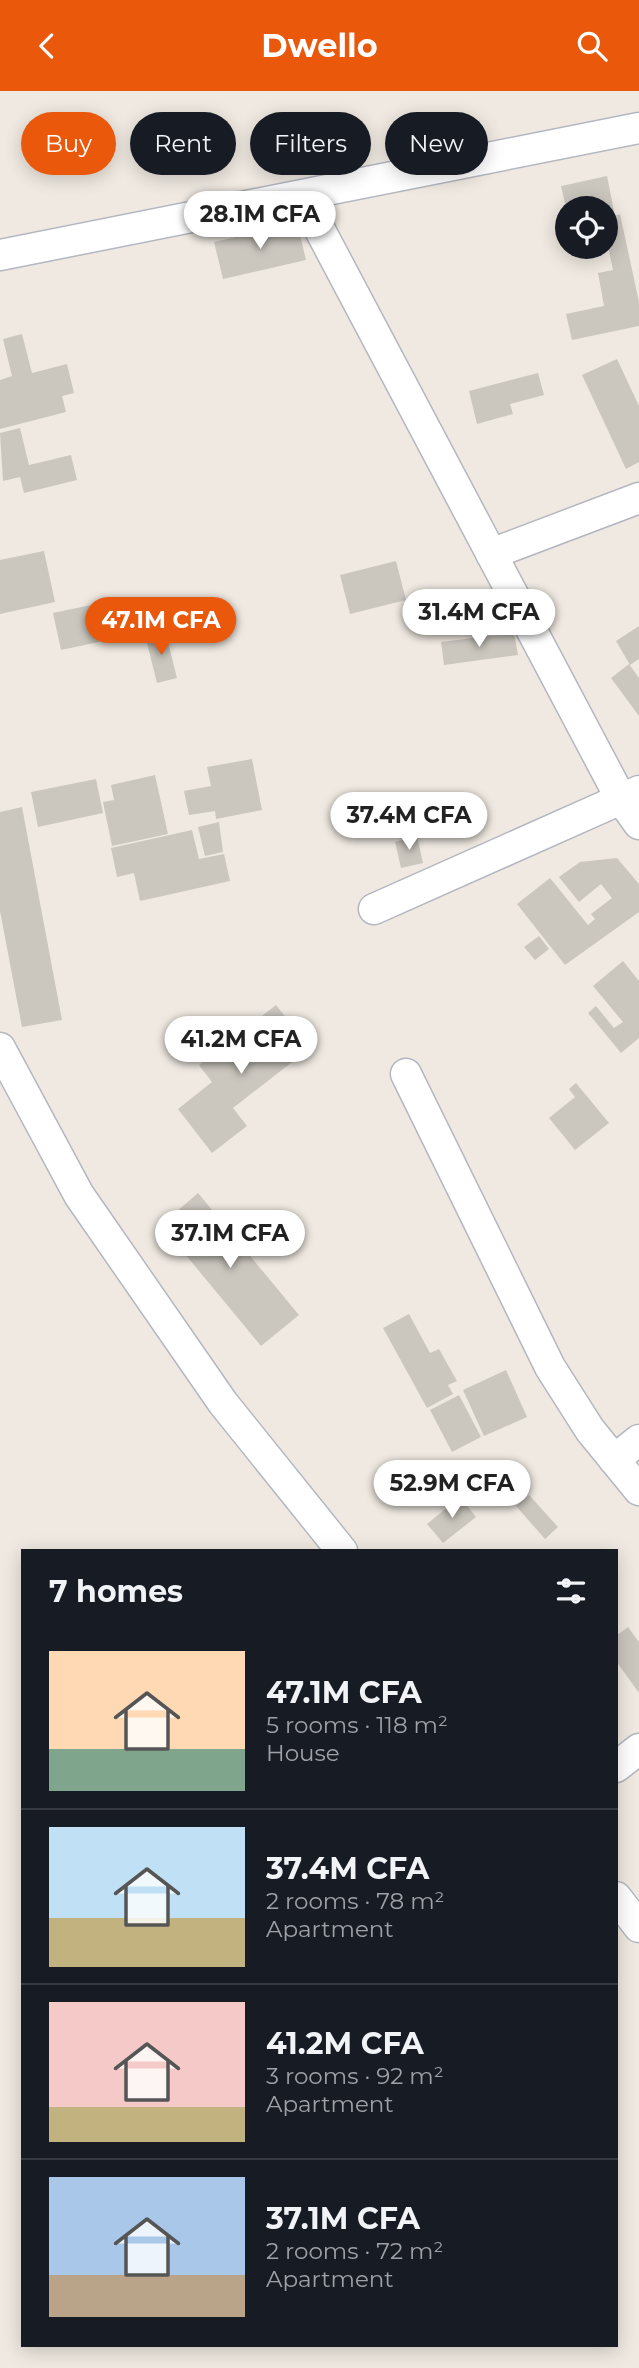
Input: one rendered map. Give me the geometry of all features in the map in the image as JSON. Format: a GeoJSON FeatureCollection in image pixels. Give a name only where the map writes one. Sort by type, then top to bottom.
{"type":"FeatureCollection","features":[{"type":"Feature","properties":{"kind":"street"},"geometry":{"type":"LineString","coordinates":[[0,255],[639,128]]}},
{"type":"Feature","properties":{"kind":"street"},"geometry":{"type":"LineString","coordinates":[[302,196],[491,554],[630,795],[639,824]]}},
{"type":"Feature","properties":{"kind":"street"},"geometry":{"type":"LineString","coordinates":[[491,554],[639,498]]}},
{"type":"Feature","properties":{"kind":"street"},"geometry":{"type":"LineString","coordinates":[[374,909],[630,795]]}},
{"type":"Feature","properties":{"kind":"street"},"geometry":{"type":"LineString","coordinates":[[0,1048],[79,1195],[223,1403],[340,1549]]}},
{"type":"Feature","properties":{"kind":"street"},"geometry":{"type":"LineString","coordinates":[[406,1074],[529,1330],[573,1406],[639,1490]]}},
{"type":"Feature","properties":{"kind":"street"},"geometry":{"type":"LineString","coordinates":[[614,1460],[639,1440]]}},
{"type":"Feature","properties":{"kind":"street"},"geometry":{"type":"LineString","coordinates":[[618,1765],[639,1749]]}},
{"type":"Feature","properties":{"kind":"street"},"geometry":{"type":"LineString","coordinates":[[618,1900],[639,1927]]}},
{"type":"Feature","properties":{"kind":"building"},"geometry":{"type":"Polygon","coordinates":[[[607,176],[611,196],[563,196],[561,186],[607,176]]]}},
{"type":"Feature","properties":{"kind":"building"},"geometry":{"type":"Polygon","coordinates":[[[620,214],[639,302],[639,326],[572,340],[566,314],[604,306],[598,273],[613,270],[611,259],[618,259],[620,214]]]}},
{"type":"Feature","properties":{"kind":"building"},"geometry":{"type":"Polygon","coordinates":[[[297,223],[306,260],[223,279],[214,242],[297,223]]]}},
{"type":"Feature","properties":{"kind":"building"},"geometry":{"type":"Polygon","coordinates":[[[22,334],[32,373],[67,364],[74,393],[62,396],[66,412],[0,429],[0,380],[12,376],[3,339],[22,334]]]}},
{"type":"Feature","properties":{"kind":"building"},"geometry":{"type":"Polygon","coordinates":[[[617,359],[639,406],[639,462],[626,469],[582,375],[617,359]]]}},
{"type":"Feature","properties":{"kind":"building"},"geometry":{"type":"Polygon","coordinates":[[[538,373],[544,395],[510,404],[513,414],[477,424],[469,391],[538,373]]]}},
{"type":"Feature","properties":{"kind":"building"},"geometry":{"type":"Polygon","coordinates":[[[20,428],[29,465],[71,455],[77,480],[24,493],[20,477],[3,481],[0,433],[20,428]]]}},
{"type":"Feature","properties":{"kind":"building"},"geometry":{"type":"Polygon","coordinates":[[[44,551],[55,602],[0,614],[0,560],[44,551]]]}},
{"type":"Feature","properties":{"kind":"building"},"geometry":{"type":"Polygon","coordinates":[[[396,561],[406,600],[350,614],[340,575],[396,561]]]}},
{"type":"Feature","properties":{"kind":"building"},"geometry":{"type":"Polygon","coordinates":[[[91,605],[99,642],[61,650],[53,613],[91,605]]]}},
{"type":"Feature","properties":{"kind":"building"},"geometry":{"type":"Polygon","coordinates":[[[639,626],[639,659],[630,665],[616,641],[639,626]]]}},
{"type":"Feature","properties":{"kind":"building"},"geometry":{"type":"Polygon","coordinates":[[[165,630],[177,678],[157,683],[145,635],[165,630]]]}},
{"type":"Feature","properties":{"kind":"building"},"geometry":{"type":"Polygon","coordinates":[[[514,633],[518,655],[444,665],[441,642],[514,633]]]}},
{"type":"Feature","properties":{"kind":"building"},"geometry":{"type":"Polygon","coordinates":[[[629,664],[639,678],[639,716],[611,678],[629,664]]]}},
{"type":"Feature","properties":{"kind":"building"},"geometry":{"type":"Polygon","coordinates":[[[252,759],[262,810],[216,819],[215,811],[189,815],[184,791],[211,786],[207,767],[252,759]]]}},
{"type":"Feature","properties":{"kind":"building"},"geometry":{"type":"Polygon","coordinates":[[[155,775],[168,834],[112,846],[103,802],[114,800],[111,785],[155,775]]]}},
{"type":"Feature","properties":{"kind":"building"},"geometry":{"type":"Polygon","coordinates":[[[96,779],[103,813],[38,827],[31,792],[96,779]]]}},
{"type":"Feature","properties":{"kind":"building"},"geometry":{"type":"Polygon","coordinates":[[[22,807],[62,1020],[22,1027],[0,911],[0,812],[22,807]]]}},
{"type":"Feature","properties":{"kind":"building"},"geometry":{"type":"Polygon","coordinates":[[[219,822],[223,852],[205,856],[198,827],[219,822]]]}},
{"type":"Feature","properties":{"kind":"building"},"geometry":{"type":"Polygon","coordinates":[[[192,830],[199,859],[224,854],[230,881],[140,901],[134,873],[117,877],[111,848],[192,830]]]}},
{"type":"Feature","properties":{"kind":"building"},"geometry":{"type":"Polygon","coordinates":[[[417,836],[423,863],[401,868],[395,842],[417,836]]]}},
{"type":"Feature","properties":{"kind":"building"},"geometry":{"type":"Polygon","coordinates":[[[617,858],[639,884],[639,912],[565,965],[517,904],[550,878],[588,925],[595,919],[591,914],[612,898],[601,884],[579,902],[559,877],[580,862],[617,858]]]}},
{"type":"Feature","properties":{"kind":"building"},"geometry":{"type":"Polygon","coordinates":[[[539,936],[549,949],[535,960],[524,947],[539,936]]]}},
{"type":"Feature","properties":{"kind":"building"},"geometry":{"type":"Polygon","coordinates":[[[623,961],[639,981],[639,1038],[621,1053],[588,1013],[596,1006],[614,1028],[623,1022],[593,986],[623,961]]]}},
{"type":"Feature","properties":{"kind":"building"},"geometry":{"type":"Polygon","coordinates":[[[276,1005],[310,1048],[233,1108],[247,1126],[212,1153],[178,1109],[212,1082],[199,1065],[276,1005]]]}},
{"type":"Feature","properties":{"kind":"building"},"geometry":{"type":"Polygon","coordinates":[[[576,1083],[609,1123],[575,1150],[549,1118],[575,1097],[569,1089],[576,1083]]]}},
{"type":"Feature","properties":{"kind":"building"},"geometry":{"type":"Polygon","coordinates":[[[198,1193],[299,1315],[261,1346],[161,1225],[198,1193]]]}},
{"type":"Feature","properties":{"kind":"building"},"geometry":{"type":"Polygon","coordinates":[[[409,1314],[430,1353],[439,1349],[457,1381],[448,1385],[453,1394],[427,1408],[383,1328],[409,1314]]]}},
{"type":"Feature","properties":{"kind":"building"},"geometry":{"type":"Polygon","coordinates":[[[506,1370],[527,1417],[484,1436],[463,1390],[506,1370]]]}},
{"type":"Feature","properties":{"kind":"building"},"geometry":{"type":"Polygon","coordinates":[[[459,1395],[481,1437],[452,1452],[430,1410],[459,1395]]]}},
{"type":"Feature","properties":{"kind":"building"},"geometry":{"type":"Polygon","coordinates":[[[529,1495],[558,1527],[545,1539],[516,1506],[529,1495]]]}},
{"type":"Feature","properties":{"kind":"building"},"geometry":{"type":"Polygon","coordinates":[[[460,1497],[476,1517],[443,1543],[427,1524],[460,1497]]]}},
{"type":"Feature","properties":{"kind":"building"},"geometry":{"type":"Polygon","coordinates":[[[628,1627],[639,1642],[639,1693],[618,1664],[618,1634],[628,1627]]]}}]}
